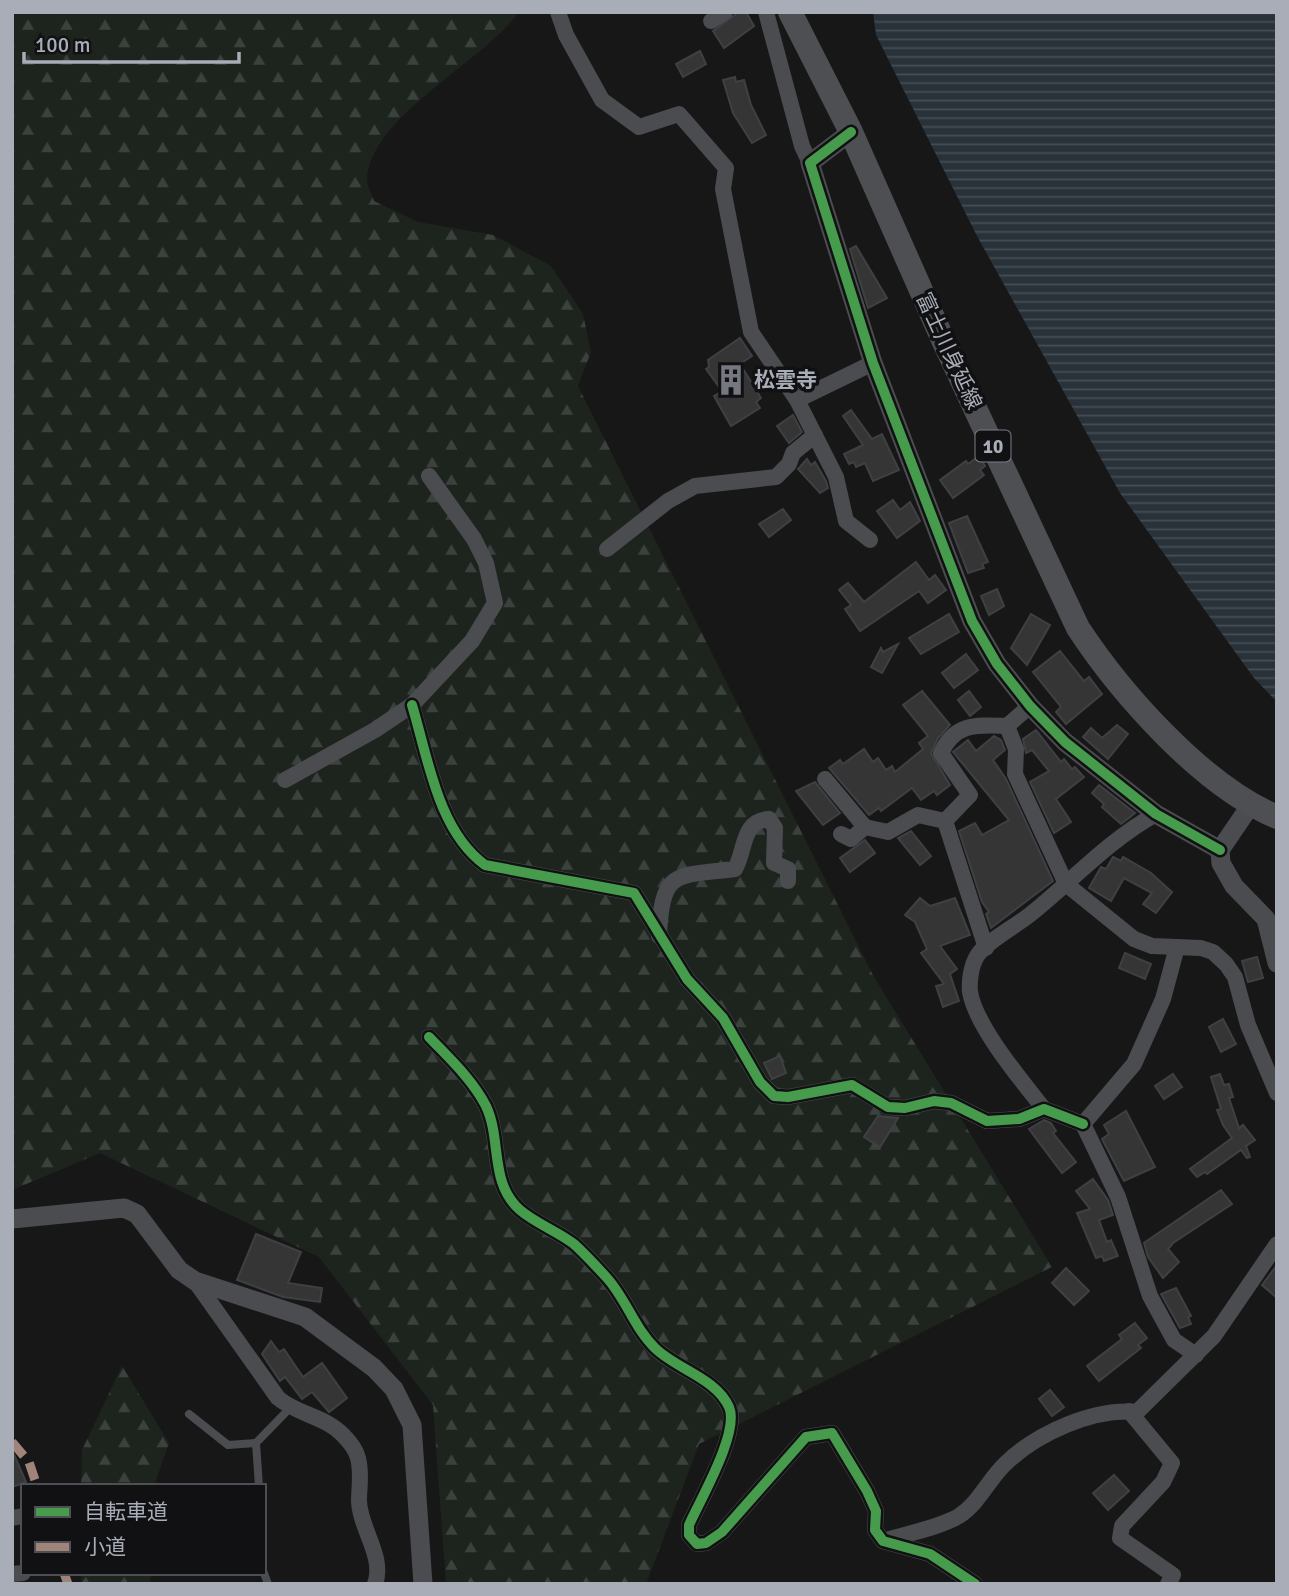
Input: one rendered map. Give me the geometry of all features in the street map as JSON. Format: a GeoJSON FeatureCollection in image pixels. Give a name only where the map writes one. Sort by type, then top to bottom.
{"type":"FeatureCollection","features":[{"type":"Feature","properties":{"kind":"main road","name":"富士川身延線"},"geometry":{"type":"LineString","coordinates":[[790,12],[851,132],[943,340],[1078,628],[1104,668],[1143,713],[1250,806],[1277,817]]}},
{"type":"Feature","properties":{"kind":"street"},"geometry":{"type":"LineString","coordinates":[[558,12],[566,34],[601,100],[639,127],[679,114],[726,168],[723,189],[751,332],[797,400],[815,435],[836,477],[846,521],[870,540]]}},
{"type":"Feature","properties":{"kind":"street"},"geometry":{"type":"LineString","coordinates":[[766,12],[802,146],[810,163],[873,363],[972,621],[997,664],[1030,706],[1104,775],[1156,814],[1220,850]]}},
{"type":"Feature","properties":{"kind":"street"},"geometry":{"type":"LineString","coordinates":[[810,163],[851,132]]}},
{"type":"Feature","properties":{"kind":"street"},"geometry":{"type":"LineString","coordinates":[[797,400],[873,363]]}},
{"type":"Feature","properties":{"kind":"street"},"geometry":{"type":"LineString","coordinates":[[607,549],[668,501],[695,486],[776,477],[789,464],[793,453],[815,435]]}},
{"type":"Feature","properties":{"kind":"street"},"geometry":{"type":"LineString","coordinates":[[285,780],[375,730],[412,705],[472,641],[495,603],[486,563],[474,538],[429,476]]}},
{"type":"Feature","properties":{"kind":"street"},"geometry":{"type":"LineString","coordinates":[[412,705],[438,793],[466,852],[485,865],[634,892],[687,979],[723,1017],[743,1047],[760,1082],[774,1096],[788,1097],[852,1085],[888,1107],[905,1108],[934,1101],[951,1103],[987,1121],[1019,1119],[1044,1109]]}},
{"type":"Feature","properties":{"kind":"street"},"geometry":{"type":"LineString","coordinates":[[945,821],[970,794],[941,753],[946,741],[969,725],[1007,726],[1030,706]]}},
{"type":"Feature","properties":{"kind":"street"},"geometry":{"type":"LineString","coordinates":[[1007,726],[1016,749],[1015,774],[1066,884],[1134,939],[1152,946],[1213,952],[1235,977],[1248,1025],[1277,1093]]}},
{"type":"Feature","properties":{"kind":"street"},"geometry":{"type":"LineString","coordinates":[[825,779],[865,827],[888,832],[918,815],[945,821]]}},
{"type":"Feature","properties":{"kind":"street"},"geometry":{"type":"LineString","coordinates":[[1250,806],[1220,850],[1225,875],[1266,919],[1277,963]]}},
{"type":"Feature","properties":{"kind":"street"},"geometry":{"type":"LineString","coordinates":[[1156,814],[1125,831],[1066,884],[978,954],[971,972],[971,993],[981,1018],[1009,1064],[1044,1109],[1083,1124],[1118,1197],[1150,1296],[1174,1340],[1196,1355]]}},
{"type":"Feature","properties":{"kind":"street"},"geometry":{"type":"LineString","coordinates":[[659,936],[660,900],[668,885],[681,876],[735,869],[746,832],[761,819],[769,818],[775,828],[774,863],[788,869],[788,881]]}},
{"type":"Feature","properties":{"kind":"street"},"geometry":{"type":"LineString","coordinates":[[945,821],[986,948]]}},
{"type":"Feature","properties":{"kind":"street"},"geometry":{"type":"LineString","coordinates":[[841,834],[851,839],[865,827]]}},
{"type":"Feature","properties":{"kind":"street"},"geometry":{"type":"LineString","coordinates":[[1083,1124],[1134,1064],[1163,999],[1177,947]]}},
{"type":"Feature","properties":{"kind":"street"},"geometry":{"type":"LineString","coordinates":[[429,1037],[471,1082],[486,1107],[495,1134],[499,1174],[507,1194],[520,1210],[574,1244],[627,1303],[656,1349],[706,1382],[729,1405],[732,1419],[727,1438],[689,1525],[689,1535],[697,1544],[706,1544],[722,1532],[806,1437],[818,1432],[832,1433],[841,1445],[849,1466],[867,1491],[876,1511],[875,1530],[883,1541],[930,1555],[975,1584]]}},
{"type":"Feature","properties":{"kind":"street"},"geometry":{"type":"LineString","coordinates":[[12,1219],[124,1208],[137,1214],[179,1270],[195,1281],[305,1317],[374,1368],[394,1389],[412,1425],[423,1584]]}},
{"type":"Feature","properties":{"kind":"street"},"geometry":{"type":"LineString","coordinates":[[883,1541],[959,1516],[1004,1465],[1028,1445],[1070,1425],[1116,1410],[1137,1412],[1214,1336],[1277,1244]]}},
{"type":"Feature","properties":{"kind":"street"},"geometry":{"type":"LineString","coordinates":[[195,1281],[278,1398],[290,1408],[321,1419],[338,1431],[357,1455],[362,1479],[359,1501],[380,1571],[375,1584]]}},
{"type":"Feature","properties":{"kind":"street"},"geometry":{"type":"LineString","coordinates":[[1129,1411],[1172,1463],[1163,1482],[1122,1526],[1120,1538],[1173,1575],[1168,1584]]}},
{"type":"Feature","properties":{"kind":"lane"},"geometry":{"type":"LineString","coordinates":[[189,1415],[228,1445],[256,1443],[290,1408]]}},
{"type":"Feature","properties":{"kind":"lane"},"geometry":{"type":"LineString","coordinates":[[256,1443],[259,1484]]}},
{"type":"Feature","properties":{"kind":"green space"},"geometry":{"type":"Polygon","coordinates":[[[12,12],[519,12],[502,31],[406,112],[387,134],[373,157],[367,180],[374,201],[418,222],[493,235],[551,266],[583,314],[591,352],[578,386],[874,977],[1052,1267],[699,1444],[646,1584],[446,1584],[433,1405],[319,1257],[100,1153],[12,1190],[12,12]]]}},
{"type":"Feature","properties":{"kind":"green space"},"geometry":{"type":"Polygon","coordinates":[[[122,1366],[169,1443],[155,1484],[81,1484],[82,1450],[122,1366]]]}},
{"type":"Feature","properties":{"kind":"green space"},"geometry":{"type":"Polygon","coordinates":[[[81,1575],[151,1575],[150,1584],[81,1584],[81,1575]]]}},
{"type":"Feature","properties":{"kind":"shaded area"},"geometry":{"type":"Polygon","coordinates":[[[873,12],[1277,12],[1277,702],[1254,678],[1120,493],[977,236],[876,35],[873,12]]]}},
{"type":"Feature","properties":{"kind":"building"},"geometry":{"type":"Polygon","coordinates":[[[739,12],[746,12],[754,26],[724,48],[713,31],[739,12]]]}},
{"type":"Feature","properties":{"kind":"building"},"geometry":{"type":"Polygon","coordinates":[[[700,51],[706,64],[683,77],[676,64],[700,51]]]}},
{"type":"Feature","properties":{"kind":"building"},"geometry":{"type":"Polygon","coordinates":[[[735,77],[736,82],[744,80],[751,105],[766,135],[752,143],[733,113],[723,80],[735,77]]]}},
{"type":"Feature","properties":{"kind":"building"},"geometry":{"type":"Polygon","coordinates":[[[856,246],[887,298],[868,308],[850,249],[856,246]]]}},
{"type":"Feature","properties":{"kind":"building","name":"松雲寺"},"geometry":{"type":"Polygon","coordinates":[[[740,338],[752,356],[740,364],[761,398],[756,402],[760,408],[731,426],[714,396],[722,391],[706,369],[709,367],[708,360],[740,338]]]}},
{"type":"Feature","properties":{"kind":"building"},"geometry":{"type":"Polygon","coordinates":[[[851,410],[872,439],[882,434],[899,470],[873,481],[865,463],[856,467],[854,462],[849,464],[844,454],[863,445],[843,416],[851,410]]]}},
{"type":"Feature","properties":{"kind":"building"},"geometry":{"type":"Polygon","coordinates":[[[793,415],[802,432],[789,443],[777,426],[793,415]]]}},
{"type":"Feature","properties":{"kind":"building"},"geometry":{"type":"Polygon","coordinates":[[[979,456],[985,466],[980,470],[984,475],[953,498],[940,480],[966,461],[968,464],[979,456]]]}},
{"type":"Feature","properties":{"kind":"building"},"geometry":{"type":"Polygon","coordinates":[[[807,459],[811,465],[815,462],[826,481],[828,488],[820,493],[798,469],[807,459]]]}},
{"type":"Feature","properties":{"kind":"building"},"geometry":{"type":"Polygon","coordinates":[[[893,500],[900,510],[910,502],[920,521],[897,538],[877,511],[893,500]]]}},
{"type":"Feature","properties":{"kind":"building"},"geometry":{"type":"Polygon","coordinates":[[[783,509],[791,520],[769,537],[759,524],[783,509]]]}},
{"type":"Feature","properties":{"kind":"building"},"geometry":{"type":"Polygon","coordinates":[[[967,516],[988,562],[982,564],[984,568],[968,573],[949,523],[967,516]]]}},
{"type":"Feature","properties":{"kind":"building"},"geometry":{"type":"Polygon","coordinates":[[[916,562],[929,580],[935,575],[946,590],[928,603],[919,591],[860,631],[845,609],[851,605],[839,590],[848,583],[864,602],[916,562]]]}},
{"type":"Feature","properties":{"kind":"building"},"geometry":{"type":"Polygon","coordinates":[[[997,589],[1004,606],[989,615],[981,596],[997,589]]]}},
{"type":"Feature","properties":{"kind":"building"},"geometry":{"type":"Polygon","coordinates":[[[949,614],[959,632],[921,654],[909,638],[949,614]]]}},
{"type":"Feature","properties":{"kind":"building"},"geometry":{"type":"Polygon","coordinates":[[[1031,614],[1050,625],[1027,665],[1011,648],[1031,614]]]}},
{"type":"Feature","properties":{"kind":"building"},"geometry":{"type":"Polygon","coordinates":[[[898,644],[882,673],[871,667],[881,648],[883,652],[898,644]]]}},
{"type":"Feature","properties":{"kind":"building"},"geometry":{"type":"Polygon","coordinates":[[[1060,651],[1084,681],[1089,677],[1102,694],[1066,724],[1056,712],[1061,707],[1033,672],[1060,651]]]}},
{"type":"Feature","properties":{"kind":"building"},"geometry":{"type":"Polygon","coordinates":[[[966,654],[978,670],[954,688],[942,673],[966,654]]]}},
{"type":"Feature","properties":{"kind":"building"},"geometry":{"type":"Polygon","coordinates":[[[922,691],[950,725],[938,738],[931,753],[950,785],[937,795],[934,791],[921,800],[912,788],[881,811],[879,808],[869,815],[829,768],[840,760],[843,764],[864,749],[873,762],[878,758],[886,770],[892,766],[895,772],[923,749],[919,743],[928,736],[903,705],[922,691]]]}},
{"type":"Feature","properties":{"kind":"building"},"geometry":{"type":"Polygon","coordinates":[[[969,691],[981,707],[970,716],[958,700],[969,691]]]}},
{"type":"Feature","properties":{"kind":"building"},"geometry":{"type":"Polygon","coordinates":[[[1117,725],[1128,734],[1108,759],[1083,737],[1091,728],[1102,738],[1117,725]]]}},
{"type":"Feature","properties":{"kind":"building"},"geometry":{"type":"Polygon","coordinates":[[[1036,730],[1061,762],[1064,759],[1084,777],[1056,799],[1071,822],[1054,833],[1030,782],[1049,771],[1032,750],[1026,753],[1023,739],[1036,730]]]}},
{"type":"Feature","properties":{"kind":"building"},"geometry":{"type":"Polygon","coordinates":[[[994,736],[1001,740],[1005,750],[993,760],[1006,779],[1053,881],[991,928],[986,914],[989,912],[982,902],[959,831],[975,823],[982,835],[1009,820],[953,752],[968,740],[976,751],[994,736]]]}},
{"type":"Feature","properties":{"kind":"building"},"geometry":{"type":"Polygon","coordinates":[[[815,782],[840,813],[823,825],[796,791],[815,782]]]}},
{"type":"Feature","properties":{"kind":"building"},"geometry":{"type":"Polygon","coordinates":[[[1099,785],[1135,813],[1121,824],[1102,807],[1104,804],[1092,793],[1099,785]]]}},
{"type":"Feature","properties":{"kind":"building"},"geometry":{"type":"Polygon","coordinates":[[[911,831],[931,856],[920,865],[898,838],[911,831]]]}},
{"type":"Feature","properties":{"kind":"building"},"geometry":{"type":"Polygon","coordinates":[[[865,840],[875,853],[850,872],[840,858],[865,840]]]}},
{"type":"Feature","properties":{"kind":"building"},"geometry":{"type":"Polygon","coordinates":[[[1113,857],[1121,861],[1123,857],[1151,873],[1172,892],[1156,913],[1143,904],[1152,893],[1124,878],[1111,901],[1089,888],[1101,867],[1106,869],[1113,857]]]}},
{"type":"Feature","properties":{"kind":"building"},"geometry":{"type":"Polygon","coordinates":[[[920,898],[930,906],[955,898],[970,935],[940,946],[957,969],[950,974],[959,1001],[943,1007],[936,986],[944,984],[921,953],[927,949],[915,922],[905,915],[920,898]]]}},
{"type":"Feature","properties":{"kind":"building"},"geometry":{"type":"Polygon","coordinates":[[[1125,953],[1151,964],[1145,979],[1119,968],[1125,953]]]}},
{"type":"Feature","properties":{"kind":"building"},"geometry":{"type":"Polygon","coordinates":[[[1257,957],[1263,978],[1248,982],[1242,961],[1257,957]]]}},
{"type":"Feature","properties":{"kind":"building"},"geometry":{"type":"Polygon","coordinates":[[[1223,1019],[1236,1044],[1221,1052],[1209,1027],[1223,1019]]]}},
{"type":"Feature","properties":{"kind":"building"},"geometry":{"type":"Polygon","coordinates":[[[780,1056],[786,1073],[772,1079],[764,1063],[780,1056]]]}},
{"type":"Feature","properties":{"kind":"building"},"geometry":{"type":"Polygon","coordinates":[[[1173,1074],[1182,1087],[1164,1099],[1155,1086],[1173,1074]]]}},
{"type":"Feature","properties":{"kind":"building"},"geometry":{"type":"Polygon","coordinates":[[[1220,1074],[1224,1085],[1229,1084],[1233,1097],[1229,1098],[1239,1128],[1243,1125],[1255,1140],[1246,1146],[1250,1157],[1247,1158],[1241,1150],[1207,1174],[1205,1172],[1197,1177],[1190,1169],[1232,1138],[1217,1110],[1221,1109],[1211,1077],[1220,1074]]]}},
{"type":"Feature","properties":{"kind":"building"},"geometry":{"type":"Polygon","coordinates":[[[1126,1111],[1155,1167],[1124,1181],[1102,1139],[1109,1134],[1104,1125],[1126,1111]]]}},
{"type":"Feature","properties":{"kind":"building"},"geometry":{"type":"Polygon","coordinates":[[[878,1116],[898,1118],[880,1147],[864,1137],[878,1116]]]}},
{"type":"Feature","properties":{"kind":"building"},"geometry":{"type":"Polygon","coordinates":[[[1044,1120],[1051,1123],[1056,1131],[1053,1133],[1076,1162],[1062,1173],[1029,1129],[1044,1120]]]}},
{"type":"Feature","properties":{"kind":"building"},"geometry":{"type":"Polygon","coordinates":[[[1093,1179],[1108,1200],[1113,1215],[1099,1220],[1107,1242],[1111,1240],[1118,1256],[1104,1261],[1102,1256],[1096,1258],[1077,1213],[1090,1209],[1076,1191],[1093,1179]]]}},
{"type":"Feature","properties":{"kind":"building"},"geometry":{"type":"Polygon","coordinates":[[[1221,1190],[1232,1204],[1173,1243],[1168,1249],[1179,1262],[1163,1278],[1148,1257],[1144,1243],[1221,1190]]]}},
{"type":"Feature","properties":{"kind":"building"},"geometry":{"type":"Polygon","coordinates":[[[256,1234],[301,1252],[288,1283],[322,1288],[320,1302],[283,1297],[237,1280],[256,1234]]]}},
{"type":"Feature","properties":{"kind":"building"},"geometry":{"type":"Polygon","coordinates":[[[1277,1265],[1277,1298],[1262,1285],[1277,1265]]]}},
{"type":"Feature","properties":{"kind":"building"},"geometry":{"type":"Polygon","coordinates":[[[1066,1268],[1089,1291],[1074,1305],[1052,1283],[1066,1268]]]}},
{"type":"Feature","properties":{"kind":"building"},"geometry":{"type":"Polygon","coordinates":[[[1176,1288],[1191,1316],[1188,1317],[1191,1324],[1180,1328],[1161,1294],[1176,1288]]]}},
{"type":"Feature","properties":{"kind":"building"},"geometry":{"type":"Polygon","coordinates":[[[1135,1323],[1147,1338],[1138,1345],[1141,1348],[1099,1381],[1087,1366],[1122,1339],[1119,1335],[1135,1323]]]}},
{"type":"Feature","properties":{"kind":"building"},"geometry":{"type":"Polygon","coordinates":[[[271,1341],[279,1352],[284,1349],[303,1377],[322,1363],[347,1398],[329,1412],[312,1392],[302,1399],[285,1377],[280,1381],[262,1354],[271,1341]]]}},
{"type":"Feature","properties":{"kind":"building"},"geometry":{"type":"Polygon","coordinates":[[[1050,1390],[1064,1407],[1052,1416],[1039,1399],[1050,1390]]]}},
{"type":"Feature","properties":{"kind":"building"},"geometry":{"type":"Polygon","coordinates":[[[12,1450],[26,1482],[12,1487],[12,1450]]]}},
{"type":"Feature","properties":{"kind":"building"},"geometry":{"type":"Polygon","coordinates":[[[1114,1475],[1129,1491],[1108,1510],[1093,1493],[1114,1475]]]}},
{"type":"Feature","properties":{"kind":"marked path"},"geometry":{"type":"LineString","coordinates":[[12,1442],[29,1462],[36,1484]]}},
{"type":"Feature","properties":{"kind":"marked path"},"geometry":{"type":"LineString","coordinates":[[65,1575],[68,1584]]}},
{"type":"Feature","properties":{"kind":"cycle path"},"geometry":{"type":"LineString","coordinates":[[851,132],[810,163],[873,363],[972,621],[997,664],[1030,706],[1065,742],[1156,814],[1220,850]]}},
{"type":"Feature","properties":{"kind":"cycle path"},"geometry":{"type":"LineString","coordinates":[[412,705],[445,813],[469,851],[485,865],[634,893],[687,979],[723,1018],[760,1082],[774,1096],[788,1097],[852,1085],[888,1107],[905,1108],[934,1101],[951,1103],[987,1121],[1019,1119],[1044,1109],[1083,1124]]}},
{"type":"Feature","properties":{"kind":"cycle path"},"geometry":{"type":"LineString","coordinates":[[429,1037],[467,1078],[486,1106],[494,1133],[500,1174],[510,1199],[526,1215],[578,1248],[614,1286],[655,1348],[715,1388],[729,1407],[731,1418],[724,1449],[689,1525],[689,1535],[697,1544],[706,1543],[722,1532],[806,1437],[832,1433],[867,1491],[876,1511],[875,1530],[883,1541],[930,1554],[975,1584]]}},
{"type":"Feature","properties":{"kind":"place","name":"松雲寺"},"geometry":{"type":"Point","coordinates":[731,380]}}]}
